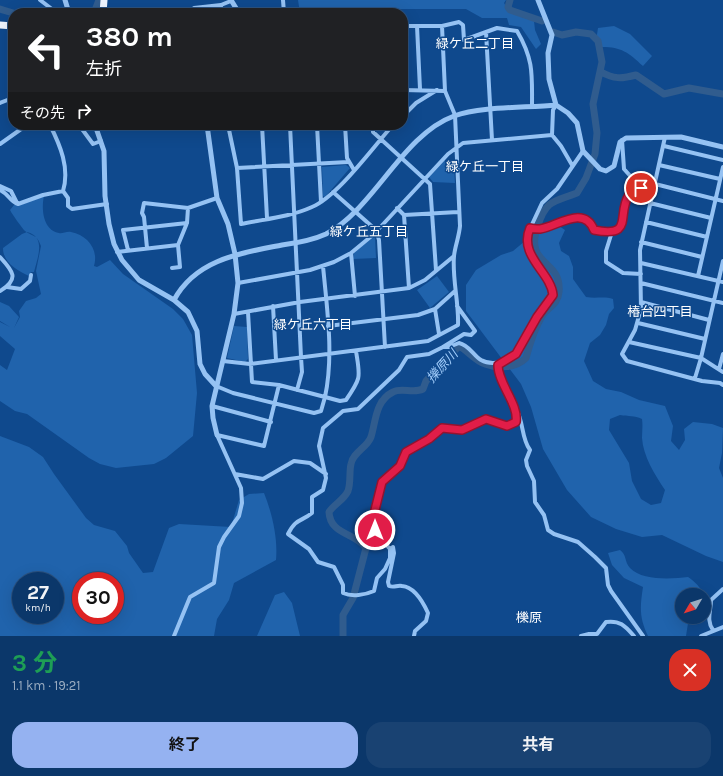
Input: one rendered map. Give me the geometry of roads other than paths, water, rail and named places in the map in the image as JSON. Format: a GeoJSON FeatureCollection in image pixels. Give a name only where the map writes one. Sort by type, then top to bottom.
{"type":"FeatureCollection","features":[{"type":"Feature","properties":{"kind":"street"},"geometry":{"type":"LineString","coordinates":[[40,0],[51,8]]}},
{"type":"Feature","properties":{"kind":"street"},"geometry":{"type":"LineString","coordinates":[[194,8],[221,5],[231,0]]}},
{"type":"Feature","properties":{"kind":"street"},"geometry":{"type":"LineString","coordinates":[[538,0],[552,35],[548,53],[550,79],[556,105],[553,110],[552,135],[561,146],[572,165]]}},
{"type":"Feature","properties":{"kind":"street"},"geometry":{"type":"LineString","coordinates":[[408,26],[442,26],[459,22],[463,25],[464,40],[497,28],[517,31],[527,48],[532,70],[532,107]]}},
{"type":"Feature","properties":{"kind":"street"},"geometry":{"type":"LineString","coordinates":[[417,26],[420,89]]}},
{"type":"Feature","properties":{"kind":"street"},"geometry":{"type":"LineString","coordinates":[[223,361],[250,364],[428,341],[458,325],[454,256],[459,239],[455,116],[445,91],[442,26]]}},
{"type":"Feature","properties":{"kind":"street"},"geometry":{"type":"LineString","coordinates":[[486,32],[492,140]]}},
{"type":"Feature","properties":{"kind":"street"},"geometry":{"type":"LineString","coordinates":[[408,90],[445,91]]}},
{"type":"Feature","properties":{"kind":"street"},"geometry":{"type":"LineString","coordinates":[[408,111],[416,103],[437,90]]}},
{"type":"Feature","properties":{"kind":"street"},"geometry":{"type":"LineString","coordinates":[[174,300],[180,288],[188,280],[207,267],[235,254],[295,243],[327,233],[355,211],[402,158],[433,128],[455,116],[490,110],[556,105],[568,113],[577,123],[585,153],[597,166],[606,171],[614,166],[620,142],[626,138],[665,136],[681,137],[723,147]]}},
{"type":"Feature","properties":{"kind":"street"},"geometry":{"type":"LineString","coordinates":[[0,144],[19,130]]}},
{"type":"Feature","properties":{"kind":"street"},"geometry":{"type":"LineString","coordinates":[[52,130],[63,155],[65,180],[63,191],[68,198],[68,206],[72,209],[107,204]]}},
{"type":"Feature","properties":{"kind":"street"},"geometry":{"type":"LineString","coordinates":[[83,130],[93,144],[100,141]]}},
{"type":"Feature","properties":{"kind":"street"},"geometry":{"type":"LineString","coordinates":[[97,130],[104,151],[107,204],[111,238],[126,266],[139,280],[182,306],[195,324],[198,331],[200,364],[205,374],[216,386],[233,393],[314,413],[321,411],[330,376],[323,266]]}},
{"type":"Feature","properties":{"kind":"street"},"geometry":{"type":"LineString","coordinates":[[174,636],[190,597],[211,586],[215,579],[219,547],[241,510],[242,495],[235,474],[217,435],[213,418],[212,406],[234,314],[238,283],[235,254],[228,224],[217,198],[208,130]]}},
{"type":"Feature","properties":{"kind":"street"},"geometry":{"type":"LineString","coordinates":[[229,130],[237,168],[241,224],[294,214],[322,202],[354,170],[389,130]]}},
{"type":"Feature","properties":{"kind":"street"},"geometry":{"type":"LineString","coordinates":[[262,130],[268,218]]}},
{"type":"Feature","properties":{"kind":"street"},"geometry":{"type":"LineString","coordinates":[[290,130],[295,243],[300,302],[302,372],[297,390]]}},
{"type":"Feature","properties":{"kind":"street"},"geometry":{"type":"LineString","coordinates":[[317,130],[322,202]]}},
{"type":"Feature","properties":{"kind":"street"},"geometry":{"type":"LineString","coordinates":[[345,130],[348,162],[354,170]]}},
{"type":"Feature","properties":{"kind":"street"},"geometry":{"type":"LineString","coordinates":[[373,130],[373,132],[430,184],[436,270]]}},
{"type":"Feature","properties":{"kind":"street"},"geometry":{"type":"LineString","coordinates":[[238,283],[323,266],[351,253],[367,240],[448,154],[463,144],[552,135]]}},
{"type":"Feature","properties":{"kind":"street"},"geometry":{"type":"LineString","coordinates":[[665,136],[660,165],[641,242],[641,302],[638,323],[622,354],[627,361],[702,381],[720,383],[723,385]]}},
{"type":"Feature","properties":{"kind":"street"},"geometry":{"type":"LineString","coordinates":[[622,140],[624,169],[641,188],[641,190],[634,196]]}},
{"type":"Feature","properties":{"kind":"street"},"geometry":{"type":"LineString","coordinates":[[664,146],[723,160]]}},
{"type":"Feature","properties":{"kind":"street"},"geometry":{"type":"LineString","coordinates":[[534,229],[542,203],[557,189],[572,165],[585,153]]}},
{"type":"Feature","properties":{"kind":"street"},"geometry":{"type":"LineString","coordinates":[[237,168],[348,162]]}},
{"type":"Feature","properties":{"kind":"street"},"geometry":{"type":"LineString","coordinates":[[660,165],[720,179]]}},
{"type":"Feature","properties":{"kind":"street"},"geometry":{"type":"LineString","coordinates":[[698,276],[723,167]]}},
{"type":"Feature","properties":{"kind":"street"},"geometry":{"type":"LineString","coordinates":[[655,184],[723,201]]}},
{"type":"Feature","properties":{"kind":"street"},"geometry":{"type":"LineString","coordinates":[[0,186],[11,191],[13,199],[18,204]]}},
{"type":"Feature","properties":{"kind":"street"},"geometry":{"type":"LineString","coordinates":[[0,190],[5,193],[14,203],[18,204],[43,195],[63,191]]}},
{"type":"Feature","properties":{"kind":"street"},"geometry":{"type":"LineString","coordinates":[[333,192],[376,230],[378,240],[382,321],[385,347]]}},
{"type":"Feature","properties":{"kind":"street"},"geometry":{"type":"LineString","coordinates":[[443,347],[449,347],[456,343],[462,344],[482,360],[498,365],[513,358],[537,317],[552,298],[550,282],[536,266],[529,250],[528,233],[534,229],[558,221],[574,218],[584,219],[592,225],[594,230],[609,233],[619,228],[622,224],[625,214],[625,202],[629,195],[711,218]]}},
{"type":"Feature","properties":{"kind":"street"},"geometry":{"type":"LineString","coordinates":[[147,248],[142,213],[144,203],[188,208],[217,198]]}},
{"type":"Feature","properties":{"kind":"street"},"geometry":{"type":"LineString","coordinates":[[172,268],[180,267],[178,245],[187,223],[188,208]]}},
{"type":"Feature","properties":{"kind":"street"},"geometry":{"type":"LineString","coordinates":[[397,208],[404,215],[408,288]]}},
{"type":"Feature","properties":{"kind":"street"},"geometry":{"type":"LineString","coordinates":[[404,215],[458,212]]}},
{"type":"Feature","properties":{"kind":"street"},"geometry":{"type":"LineString","coordinates":[[646,222],[707,237]]}},
{"type":"Feature","properties":{"kind":"street"},"geometry":{"type":"LineString","coordinates":[[128,250],[123,230],[187,223]]}},
{"type":"Feature","properties":{"kind":"street"},"geometry":{"type":"LineString","coordinates":[[609,233],[611,235],[606,251],[606,262],[623,273],[641,274]]}},
{"type":"Feature","properties":{"kind":"street"},"geometry":{"type":"LineString","coordinates":[[641,242],[702,257]]}},
{"type":"Feature","properties":{"kind":"street"},"geometry":{"type":"LineString","coordinates":[[118,252],[178,245]]}},
{"type":"Feature","properties":{"kind":"street"},"geometry":{"type":"LineString","coordinates":[[351,253],[355,296]]}},
{"type":"Feature","properties":{"kind":"street"},"geometry":{"type":"LineString","coordinates":[[234,314],[300,302],[326,300],[408,288],[425,280],[454,256]]}},
{"type":"Feature","properties":{"kind":"street"},"geometry":{"type":"LineString","coordinates":[[0,258],[12,270],[12,276],[7,287],[0,291]]}},
{"type":"Feature","properties":{"kind":"street"},"geometry":{"type":"LineString","coordinates":[[695,378],[714,301],[721,281],[723,261]]}},
{"type":"Feature","properties":{"kind":"street"},"geometry":{"type":"LineString","coordinates":[[641,263],[721,281]]}},
{"type":"Feature","properties":{"kind":"street"},"geometry":{"type":"LineString","coordinates":[[7,287],[21,289],[30,281],[31,275]]}},
{"type":"Feature","properties":{"kind":"street"},"geometry":{"type":"LineString","coordinates":[[641,283],[723,303]]}},
{"type":"Feature","properties":{"kind":"street"},"geometry":{"type":"LineString","coordinates":[[328,326],[382,321],[418,315],[435,309],[455,291]]}},
{"type":"Feature","properties":{"kind":"street"},"geometry":{"type":"LineString","coordinates":[[641,302],[709,320]]}},
{"type":"Feature","properties":{"kind":"street"},"geometry":{"type":"LineString","coordinates":[[274,306],[276,360]]}},
{"type":"Feature","properties":{"kind":"street"},"geometry":{"type":"LineString","coordinates":[[456,306],[475,331],[471,334],[464,334],[429,354],[406,357],[399,370],[358,409],[343,411],[325,425],[320,435],[318,446],[326,474],[323,490],[312,497],[312,513],[301,518],[292,526],[288,534],[309,548],[318,562],[334,567],[343,585],[343,593],[347,595],[374,591],[377,578],[385,568],[390,558],[390,549],[375,530],[373,523],[382,482],[400,466],[406,452],[429,439],[442,428],[462,430],[486,419],[502,425],[512,425],[516,422],[517,417],[499,377],[498,365]]}},
{"type":"Feature","properties":{"kind":"street"},"geometry":{"type":"LineString","coordinates":[[435,309],[439,334]]}},
{"type":"Feature","properties":{"kind":"street"},"geometry":{"type":"LineString","coordinates":[[248,312],[252,382],[279,385],[325,398],[340,401],[346,400],[360,376],[356,351]]}},
{"type":"Feature","properties":{"kind":"street"},"geometry":{"type":"LineString","coordinates":[[638,323],[705,339]]}},
{"type":"Feature","properties":{"kind":"street"},"geometry":{"type":"LineString","coordinates":[[629,342],[701,358],[721,370],[723,354]]}},
{"type":"Feature","properties":{"kind":"street"},"geometry":{"type":"LineString","coordinates":[[217,435],[264,446],[279,385]]}},
{"type":"Feature","properties":{"kind":"street"},"geometry":{"type":"LineString","coordinates":[[512,404],[516,409],[522,425],[525,443],[530,450],[526,460],[527,466],[534,481],[536,506],[544,516],[548,530],[554,534],[578,542],[606,568],[608,585],[611,592],[643,636]]}},
{"type":"Feature","properties":{"kind":"street"},"geometry":{"type":"LineString","coordinates":[[212,406],[271,422]]}},
{"type":"Feature","properties":{"kind":"street"},"geometry":{"type":"LineString","coordinates":[[235,474],[263,479],[294,461],[310,463],[326,474]]}},
{"type":"Feature","properties":{"kind":"street"},"geometry":{"type":"LineString","coordinates":[[390,549],[393,547],[394,553],[388,582],[390,586],[409,588],[417,594],[428,613],[426,621],[415,631],[414,636]]}},
{"type":"Feature","properties":{"kind":"street"},"geometry":{"type":"LineString","coordinates":[[713,630],[710,626],[709,618],[711,600],[723,589]]}},
{"type":"Feature","properties":{"kind":"street"},"geometry":{"type":"LineString","coordinates":[[581,636],[598,634],[606,622],[615,621],[620,622],[634,636]]}},
{"type":"Feature","properties":{"kind":"street"},"geometry":{"type":"LineString","coordinates":[[701,636],[723,627]]}},
{"type":"Feature","properties":{"kind":"waterway"},"geometry":{"type":"LineString","coordinates":[[96,8],[99,0]]}},
{"type":"Feature","properties":{"kind":"waterway","name":"擽原川"},"geometry":{"type":"LineString","coordinates":[[510,0],[508,7],[510,10],[542,21]]}},
{"type":"Feature","properties":{"kind":"waterway"},"geometry":{"type":"LineString","coordinates":[[0,9],[8,11]]}},
{"type":"Feature","properties":{"kind":"waterway","name":"擽原川"},"geometry":{"type":"LineString","coordinates":[[343,636],[343,615],[353,598],[366,548],[362,543],[339,530],[330,520],[329,512],[348,491],[352,460],[369,441],[379,406],[387,396],[393,392],[400,390],[415,391],[423,389],[426,381],[459,346],[481,363],[490,366],[507,367],[517,364],[526,358],[532,337],[542,316],[557,300],[559,292],[558,281],[555,273],[539,256],[535,248],[535,239],[541,217],[548,206],[557,200],[577,193],[586,178],[595,154],[597,133],[593,104],[602,62],[598,41],[591,34],[576,32],[562,35],[553,32]]}},
{"type":"Feature","properties":{"kind":"waterway"},"geometry":{"type":"LineString","coordinates":[[601,72],[618,78],[636,75],[664,94],[689,88],[723,94]]}},
{"type":"Feature","properties":{"kind":"district","name":"緑ケ丘二丁目"},"geometry":{"type":"Point","coordinates":[475,43]}},
{"type":"Feature","properties":{"kind":"district","name":"緑ケ丘一丁目"},"geometry":{"type":"Point","coordinates":[485,166]}},
{"type":"Feature","properties":{"kind":"district","name":"緑ケ丘五丁目"},"geometry":{"type":"Point","coordinates":[369,231]}},
{"type":"Feature","properties":{"kind":"district","name":"椿台四丁目"},"geometry":{"type":"Point","coordinates":[660,311]}},
{"type":"Feature","properties":{"kind":"district","name":"緑ケ丘六丁目"},"geometry":{"type":"Point","coordinates":[313,324]}},
{"type":"Feature","properties":{"kind":"district","name":"櫟原"},"geometry":{"type":"Point","coordinates":[529,617]}}]}
